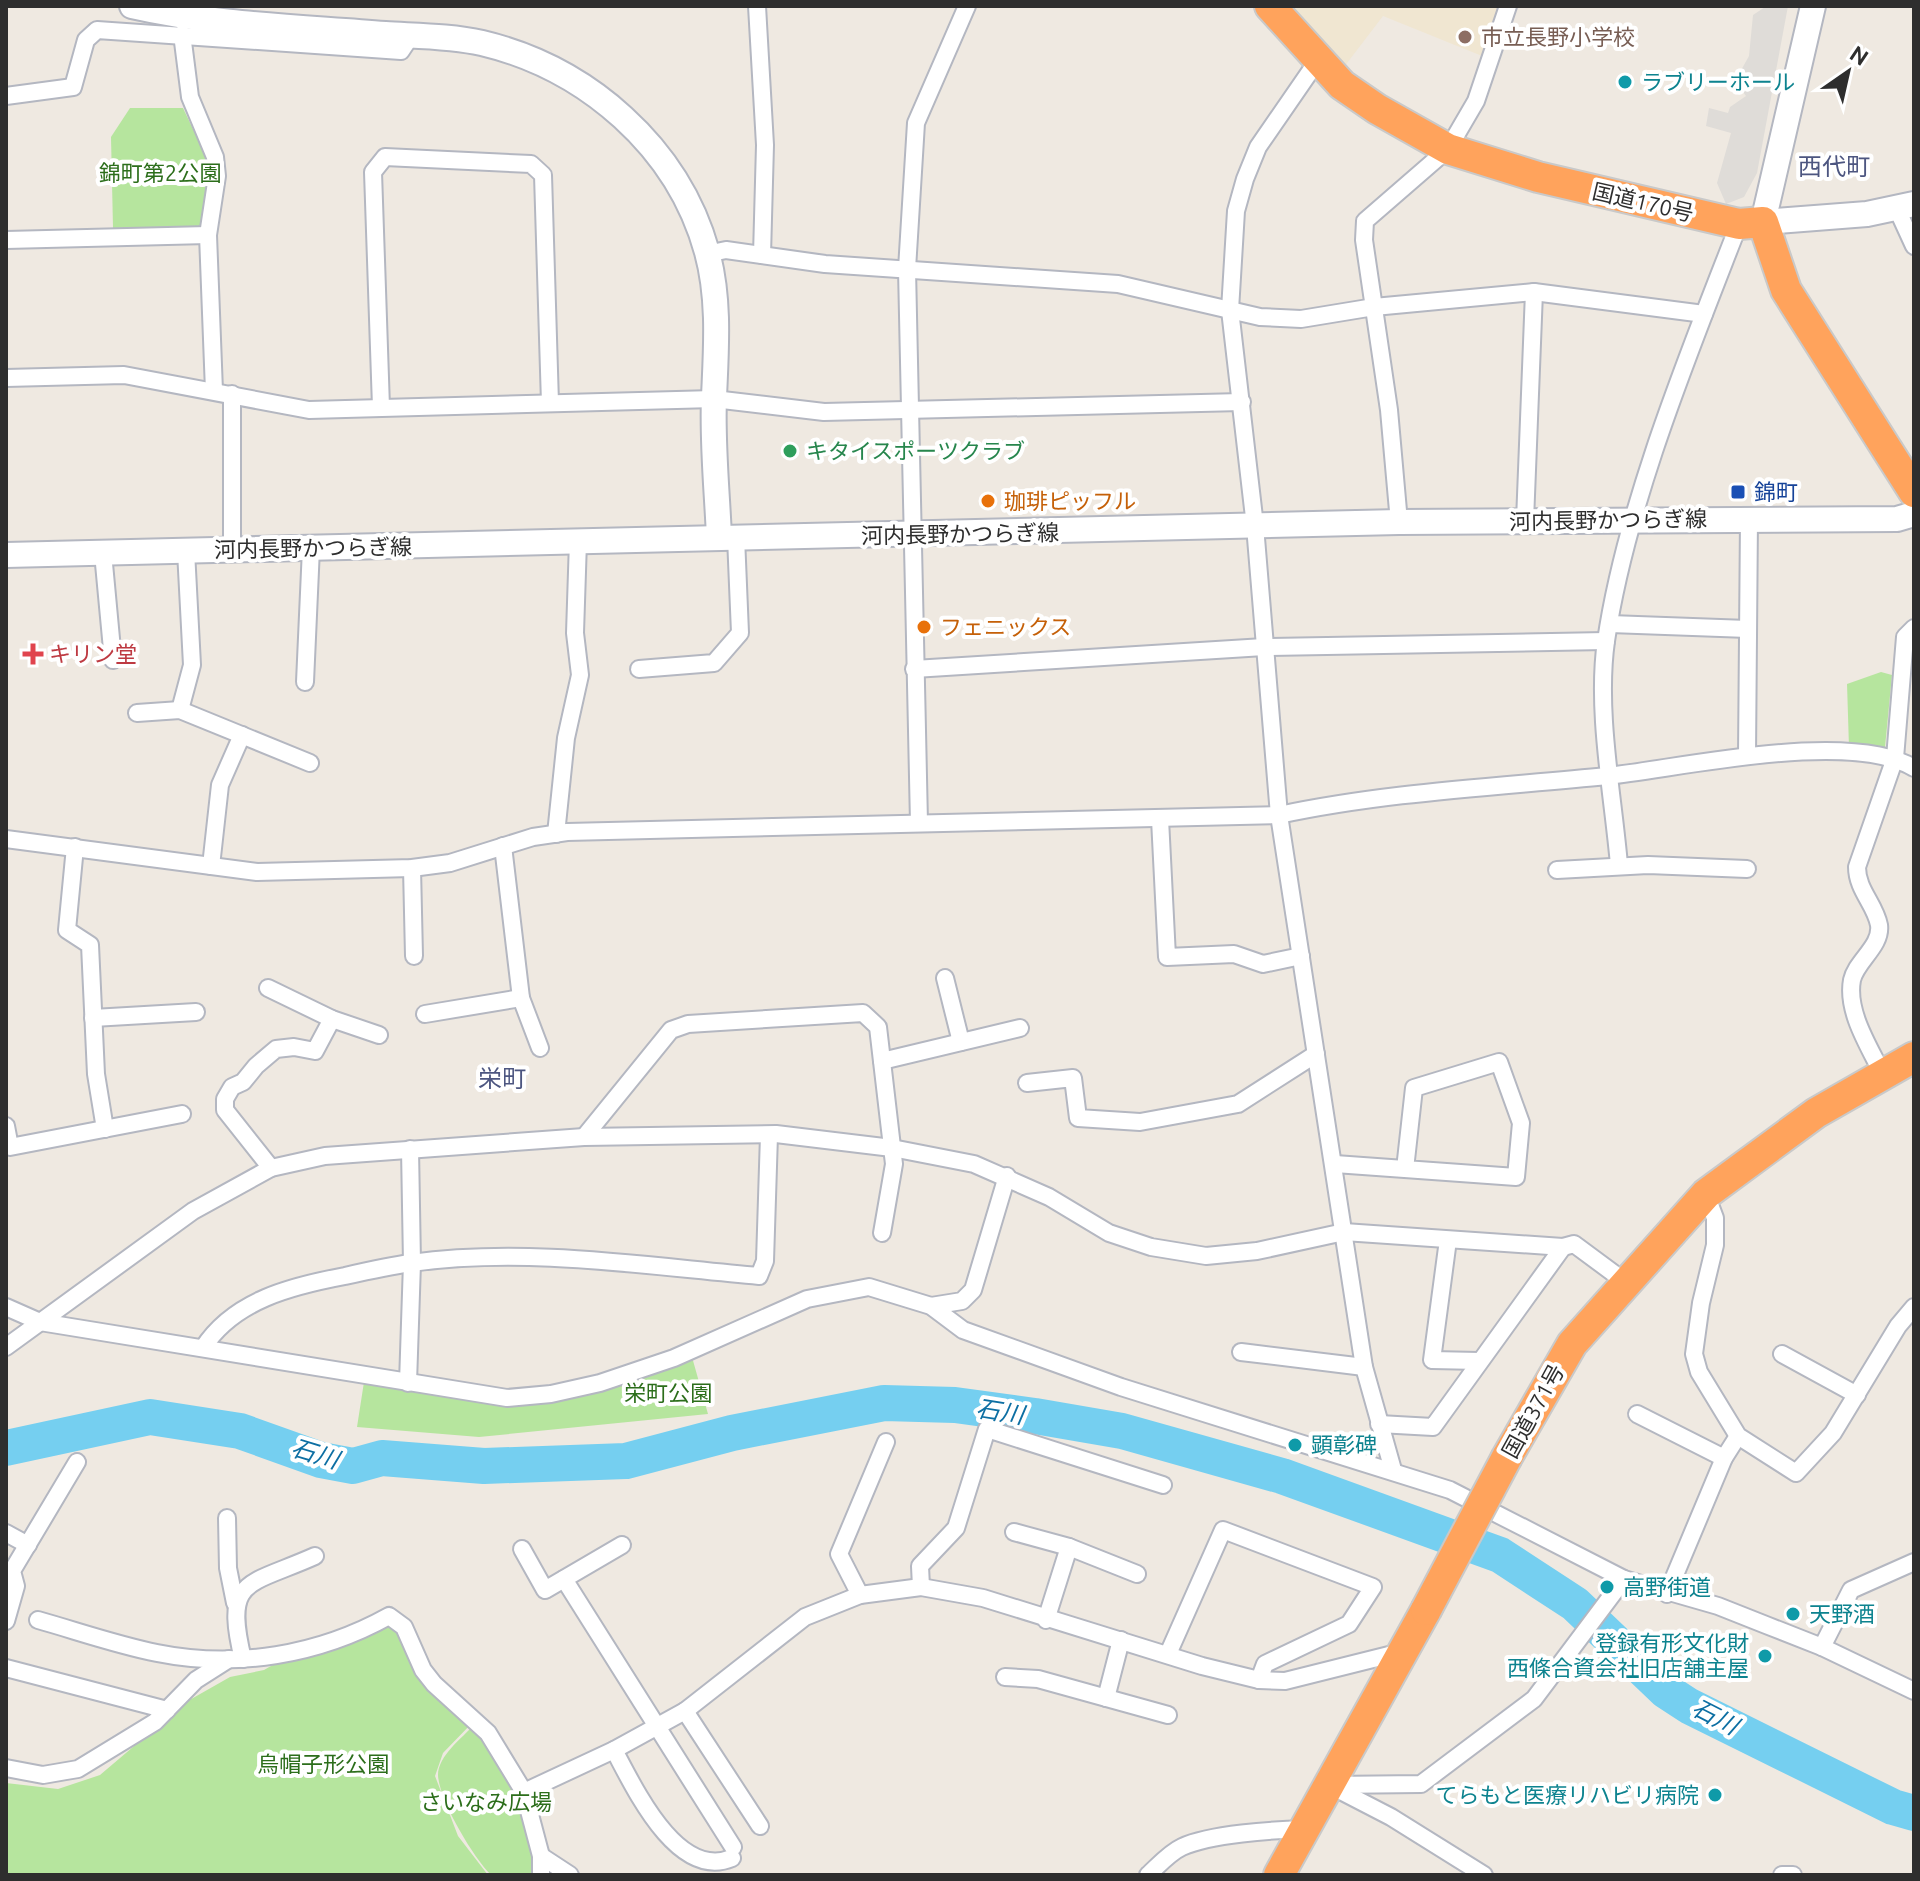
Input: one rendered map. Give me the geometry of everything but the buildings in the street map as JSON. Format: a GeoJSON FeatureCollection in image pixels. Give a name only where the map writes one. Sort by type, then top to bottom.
{"type":"FeatureCollection","features":[{"type":"Feature","properties":{"kind":"highway","name":"国道170号"},"geometry":{"type":"LineString","coordinates":[[1270,6],[1342,85],[1377,109],[1448,149],[1538,177],[1751,223]]}},
{"type":"Feature","properties":{"kind":"highway"},"geometry":{"type":"LineString","coordinates":[[1751,223],[1786,290],[1914,492]]}},
{"type":"Feature","properties":{"kind":"highway","name":"国道371号"},"geometry":{"type":"LineString","coordinates":[[1279,1875],[1572,1344],[1624,1281],[1706,1194],[1816,1113],[1914,1057]]}},
{"type":"Feature","properties":{"kind":"main road"},"geometry":{"type":"LineString","coordinates":[[132,6],[210,20],[479,43],[553,71],[604,101],[645,138],[668,170],[689,204],[707,254],[716,315],[714,399],[728,537]]}},
{"type":"Feature","properties":{"kind":"main road"},"geometry":{"type":"LineString","coordinates":[[1813,6],[1751,223],[1906,207]]}},
{"type":"Feature","properties":{"kind":"main road","name":"河内長野かつらぎ線"},"geometry":{"type":"LineString","coordinates":[[6,555],[728,537],[913,536],[1399,522],[1897,519],[1914,514]]}},
{"type":"Feature","properties":{"kind":"street"},"geometry":{"type":"LineString","coordinates":[[757,6],[765,145],[762,255]]}},
{"type":"Feature","properties":{"kind":"street"},"geometry":{"type":"LineString","coordinates":[[919,823],[907,269],[916,123],[967,6]]}},
{"type":"Feature","properties":{"kind":"street"},"geometry":{"type":"LineString","coordinates":[[1399,522],[1364,240],[1365,221],[1448,149],[1476,101],[1508,6]]}},
{"type":"Feature","properties":{"kind":"street"},"geometry":{"type":"LineString","coordinates":[[6,96],[73,87],[86,40],[97,30],[401,51],[411,36]]}},
{"type":"Feature","properties":{"kind":"street"},"geometry":{"type":"LineString","coordinates":[[182,34],[190,97],[215,157],[217,176],[208,235],[214,391]]}},
{"type":"Feature","properties":{"kind":"street"},"geometry":{"type":"LineString","coordinates":[[1318,60],[1258,147],[1245,179],[1236,211],[1230,310],[1255,526],[1279,815],[1364,1367],[1393,1470]]}},
{"type":"Feature","properties":{"kind":"street"},"geometry":{"type":"LineString","coordinates":[[381,407],[373,172],[385,157],[531,164],[543,175],[550,403]]}},
{"type":"Feature","properties":{"kind":"street"},"geometry":{"type":"LineString","coordinates":[[1906,207],[1914,246]]}},
{"type":"Feature","properties":{"kind":"street"},"geometry":{"type":"LineString","coordinates":[[1619,865],[1604,688],[1606,641],[1633,521],[1704,314],[1751,223]]}},
{"type":"Feature","properties":{"kind":"street"},"geometry":{"type":"LineString","coordinates":[[6,240],[208,235]]}},
{"type":"Feature","properties":{"kind":"street"},"geometry":{"type":"LineString","coordinates":[[707,254],[726,250],[907,269],[1118,284],[1260,317],[1301,319],[1374,307],[1534,292],[1704,314]]}},
{"type":"Feature","properties":{"kind":"street"},"geometry":{"type":"LineString","coordinates":[[1525,521],[1534,292]]}},
{"type":"Feature","properties":{"kind":"street"},"geometry":{"type":"LineString","coordinates":[[6,378],[124,375],[309,410],[714,399],[824,412],[1242,402]]}},
{"type":"Feature","properties":{"kind":"street"},"geometry":{"type":"LineString","coordinates":[[232,394],[232,550]]}},
{"type":"Feature","properties":{"kind":"street"},"geometry":{"type":"LineString","coordinates":[[1747,755],[1749,518]]}},
{"type":"Feature","properties":{"kind":"street"},"geometry":{"type":"LineString","coordinates":[[639,669],[714,663],[740,633],[728,537]]}},
{"type":"Feature","properties":{"kind":"street"},"geometry":{"type":"LineString","coordinates":[[556,834],[566,738],[580,675],[575,633],[578,541]]}},
{"type":"Feature","properties":{"kind":"street"},"geometry":{"type":"LineString","coordinates":[[305,682],[311,548]]}},
{"type":"Feature","properties":{"kind":"street"},"geometry":{"type":"LineString","coordinates":[[180,710],[192,665],[186,551]]}},
{"type":"Feature","properties":{"kind":"street"},"geometry":{"type":"LineString","coordinates":[[103,553],[113,660]]}},
{"type":"Feature","properties":{"kind":"street"},"geometry":{"type":"LineString","coordinates":[[1610,624],[1748,629]]}},
{"type":"Feature","properties":{"kind":"street"},"geometry":{"type":"LineString","coordinates":[[1883,1075],[1859,1027],[1852,980],[1879,936],[1879,923],[1857,881],[1857,867],[1895,758],[1905,637],[1914,628]]}},
{"type":"Feature","properties":{"kind":"street"},"geometry":{"type":"LineString","coordinates":[[914,669],[1264,647],[1606,641]]}},
{"type":"Feature","properties":{"kind":"street"},"geometry":{"type":"LineString","coordinates":[[137,713],[180,710],[310,763]]}},
{"type":"Feature","properties":{"kind":"street"},"geometry":{"type":"LineString","coordinates":[[211,866],[220,785],[242,735]]}},
{"type":"Feature","properties":{"kind":"street"},"geometry":{"type":"LineString","coordinates":[[6,839],[257,872],[412,868],[450,863],[503,846],[556,834],[1279,815],[1351,800],[1611,776],[1747,755],[1867,753],[1895,758],[1914,768]]}},
{"type":"Feature","properties":{"kind":"street"},"geometry":{"type":"LineString","coordinates":[[1160,819],[1167,957],[1234,954],[1263,964],[1301,956]]}},
{"type":"Feature","properties":{"kind":"street"},"geometry":{"type":"LineString","coordinates":[[503,846],[521,998],[540,1048]]}},
{"type":"Feature","properties":{"kind":"street"},"geometry":{"type":"LineString","coordinates":[[75,847],[67,930],[90,945],[96,1074],[105,1129]]}},
{"type":"Feature","properties":{"kind":"street"},"geometry":{"type":"LineString","coordinates":[[1557,870],[1619,865],[1747,869]]}},
{"type":"Feature","properties":{"kind":"street"},"geometry":{"type":"LineString","coordinates":[[412,868],[414,956]]}},
{"type":"Feature","properties":{"kind":"street"},"geometry":{"type":"LineString","coordinates":[[945,978],[961,1042]]}},
{"type":"Feature","properties":{"kind":"street"},"geometry":{"type":"LineString","coordinates":[[268,988],[332,1019],[379,1035]]}},
{"type":"Feature","properties":{"kind":"street"},"geometry":{"type":"LineString","coordinates":[[425,1014],[521,998]]}},
{"type":"Feature","properties":{"kind":"street"},"geometry":{"type":"LineString","coordinates":[[93,1018],[196,1012]]}},
{"type":"Feature","properties":{"kind":"street"},"geometry":{"type":"LineString","coordinates":[[584,1137],[671,1030],[688,1024],[863,1013],[878,1027],[894,1164],[882,1233]]}},
{"type":"Feature","properties":{"kind":"street"},"geometry":{"type":"LineString","coordinates":[[271,1168],[225,1110],[225,1099],[232,1087],[243,1082],[276,1049],[294,1047],[315,1051],[332,1019]]}},
{"type":"Feature","properties":{"kind":"street"},"geometry":{"type":"LineString","coordinates":[[882,1061],[1020,1028]]}},
{"type":"Feature","properties":{"kind":"street"},"geometry":{"type":"LineString","coordinates":[[1027,1083],[1073,1078],[1078,1118],[1140,1122],[1195,1109],[1238,1104],[1316,1054]]}},
{"type":"Feature","properties":{"kind":"street"},"geometry":{"type":"LineString","coordinates":[[1335,1164],[1516,1177],[1521,1123],[1499,1062],[1414,1088],[1405,1169]]}},
{"type":"Feature","properties":{"kind":"street"},"geometry":{"type":"LineString","coordinates":[[6,1126],[10,1147],[182,1114]]}},
{"type":"Feature","properties":{"kind":"street"},"geometry":{"type":"LineString","coordinates":[[6,1347],[193,1211],[271,1168],[325,1156],[675,1133],[769,1135],[892,1148],[974,1164],[1007,1176],[1109,1233],[1151,1247],[1206,1256],[1257,1251],[1344,1232],[1563,1247],[1574,1244],[1624,1281]]}},
{"type":"Feature","properties":{"kind":"street"},"geometry":{"type":"LineString","coordinates":[[203,1348],[216,1328],[265,1297],[309,1283],[412,1263],[501,1257],[566,1259],[759,1276],[765,1261],[769,1135]]}},
{"type":"Feature","properties":{"kind":"street"},"geometry":{"type":"LineString","coordinates":[[408,1383],[412,1263],[410,1149]]}},
{"type":"Feature","properties":{"kind":"street"},"geometry":{"type":"LineString","coordinates":[[931,1306],[962,1301],[973,1290],[1007,1176]]}},
{"type":"Feature","properties":{"kind":"street"},"geometry":{"type":"LineString","coordinates":[[1706,1194],[1715,1218],[1715,1245],[1701,1303],[1694,1354],[1706,1386],[1738,1436],[1796,1473],[1823,1445],[1898,1326],[1914,1307]]}},
{"type":"Feature","properties":{"kind":"street"},"geometry":{"type":"LineString","coordinates":[[1448,1240],[1432,1360],[1479,1361]]}},
{"type":"Feature","properties":{"kind":"street"},"geometry":{"type":"LineString","coordinates":[[1379,1424],[1433,1427],[1563,1247]]}},
{"type":"Feature","properties":{"kind":"street"},"geometry":{"type":"LineString","coordinates":[[6,1307],[40,1322],[507,1398],[551,1394],[600,1383],[674,1358],[807,1299],[869,1287],[931,1306],[963,1330],[1121,1387],[1450,1490],[1624,1579],[1667,1594],[1718,1606],[1822,1647],[1914,1691]]}},
{"type":"Feature","properties":{"kind":"street"},"geometry":{"type":"LineString","coordinates":[[1241,1352],[1364,1367]]}},
{"type":"Feature","properties":{"kind":"street"},"geometry":{"type":"LineString","coordinates":[[1782,1354],[1857,1395]]}},
{"type":"Feature","properties":{"kind":"street"},"geometry":{"type":"LineString","coordinates":[[1637,1414],[1724,1458]]}},
{"type":"Feature","properties":{"kind":"street"},"geometry":{"type":"LineString","coordinates":[[921,1587],[920,1566],[956,1528],[987,1429],[1163,1485]]}},
{"type":"Feature","properties":{"kind":"street"},"geometry":{"type":"LineString","coordinates":[[1667,1594],[1724,1458],[1738,1436]]}},
{"type":"Feature","properties":{"kind":"street"},"geometry":{"type":"LineString","coordinates":[[860,1595],[839,1554],[886,1442]]}},
{"type":"Feature","properties":{"kind":"street"},"geometry":{"type":"LineString","coordinates":[[6,1621],[16,1586],[12,1571],[77,1462]]}},
{"type":"Feature","properties":{"kind":"street"},"geometry":{"type":"LineString","coordinates":[[227,1518],[228,1568],[235,1603],[236,1659]]}},
{"type":"Feature","properties":{"kind":"street"},"geometry":{"type":"LineString","coordinates":[[1168,1654],[1223,1530],[1373,1587],[1349,1624],[1265,1664],[1259,1680]]}},
{"type":"Feature","properties":{"kind":"street"},"geometry":{"type":"LineString","coordinates":[[1014,1532],[1069,1547],[1137,1574]]}},
{"type":"Feature","properties":{"kind":"street"},"geometry":{"type":"LineString","coordinates":[[6,1533],[28,1545]]}},
{"type":"Feature","properties":{"kind":"street"},"geometry":{"type":"LineString","coordinates":[[522,1549],[545,1590],[622,1545]]}},
{"type":"Feature","properties":{"kind":"street"},"geometry":{"type":"LineString","coordinates":[[1046,1620],[1069,1547]]}},
{"type":"Feature","properties":{"kind":"street"},"geometry":{"type":"LineString","coordinates":[[235,1603],[242,1589],[315,1556]]}},
{"type":"Feature","properties":{"kind":"street"},"geometry":{"type":"LineString","coordinates":[[1822,1647],[1851,1590],[1914,1562]]}},
{"type":"Feature","properties":{"kind":"street"},"geometry":{"type":"LineString","coordinates":[[564,1579],[732,1852],[721,1864],[693,1860],[679,1849],[647,1813],[614,1750]]}},
{"type":"Feature","properties":{"kind":"street"},"geometry":{"type":"LineString","coordinates":[[1330,1785],[1421,1784],[1534,1699],[1624,1579]]}},
{"type":"Feature","properties":{"kind":"street"},"geometry":{"type":"LineString","coordinates":[[524,1792],[614,1750],[685,1711],[805,1617],[860,1595],[921,1587],[983,1598],[1046,1620],[1259,1680],[1285,1681],[1401,1652]]}},
{"type":"Feature","properties":{"kind":"street"},"geometry":{"type":"LineString","coordinates":[[38,1620],[158,1654],[236,1659],[327,1645],[389,1616],[404,1627],[423,1670],[434,1684],[488,1733],[524,1792],[541,1856],[541,1875]]}},
{"type":"Feature","properties":{"kind":"street"},"geometry":{"type":"LineString","coordinates":[[1106,1698],[1121,1640]]}},
{"type":"Feature","properties":{"kind":"street"},"geometry":{"type":"LineString","coordinates":[[6,1768],[43,1775],[78,1769],[155,1722],[196,1680],[236,1659]]}},
{"type":"Feature","properties":{"kind":"street"},"geometry":{"type":"LineString","coordinates":[[6,1668],[167,1710]]}},
{"type":"Feature","properties":{"kind":"street"},"geometry":{"type":"LineString","coordinates":[[1005,1677],[1038,1679],[1168,1715]]}},
{"type":"Feature","properties":{"kind":"street"},"geometry":{"type":"LineString","coordinates":[[685,1711],[760,1826]]}},
{"type":"Feature","properties":{"kind":"street"},"geometry":{"type":"LineString","coordinates":[[1330,1785],[1391,1817],[1484,1875]]}},
{"type":"Feature","properties":{"kind":"street"},"geometry":{"type":"LineString","coordinates":[[1148,1875],[1173,1853],[1193,1844],[1267,1830],[1305,1829]]}},
{"type":"Feature","properties":{"kind":"street"},"geometry":{"type":"LineString","coordinates":[[541,1856],[570,1875]]}},
{"type":"Feature","properties":{"kind":"street"},"geometry":{"type":"LineString","coordinates":[[1782,1875],[1793,1875]]}},
{"type":"Feature","properties":{"kind":"shaded area","name":"市立長野小学校"},"geometry":{"type":"Polygon","coordinates":[[[1287,6],[1504,6],[1487,58],[1383,16],[1344,67],[1287,6]]]}},
{"type":"Feature","properties":{"kind":"shaded area"},"geometry":{"type":"Polygon","coordinates":[[[1788,6],[1757,173],[1744,197],[1726,204],[1717,183],[1731,133],[1706,126],[1709,108],[1728,113],[1730,107],[1746,96],[1735,81],[1749,56],[1753,15],[1765,7],[1788,6]]]}},
{"type":"Feature","properties":{"kind":"green space","name":"錦町第2公園"},"geometry":{"type":"Polygon","coordinates":[[[130,108],[183,108],[211,167],[202,222],[197,229],[113,228],[111,137],[130,108]]]}},
{"type":"Feature","properties":{"kind":"green space"},"geometry":{"type":"Polygon","coordinates":[[[1881,672],[1892,675],[1885,747],[1849,748],[1847,684],[1881,672]]]}},
{"type":"Feature","properties":{"kind":"green space","name":"栄町公園"},"geometry":{"type":"Polygon","coordinates":[[[692,1357],[708,1414],[479,1437],[357,1427],[364,1382],[507,1405],[692,1357]]]}},
{"type":"Feature","properties":{"kind":"green space","name":"烏帽子形公園"},"geometry":{"type":"Polygon","coordinates":[[[386,1617],[473,1722],[443,1753],[435,1776],[458,1836],[488,1875],[6,1875],[6,1783],[58,1789],[100,1775],[186,1702],[230,1677],[264,1670],[330,1632],[386,1617]]]}},
{"type":"Feature","properties":{"kind":"green space","name":"さいなみ広場"},"geometry":{"type":"Polygon","coordinates":[[[474,1725],[520,1790],[538,1875],[491,1875],[467,1842],[444,1799],[439,1768],[452,1748],[474,1725]]]}},
{"type":"Feature","properties":{"kind":"waterway","name":"石川"},"geometry":{"type":"LineString","coordinates":[[6,1448],[150,1417],[240,1431],[321,1460],[353,1466],[382,1458],[484,1466],[626,1461],[732,1433],[884,1403],[955,1405],[1122,1431],[1282,1476],[1500,1555],[1575,1604],[1666,1691],[1689,1706],[1893,1807],[1914,1813]]}},
{"type":"Feature","properties":{"kind":"place","name":"市立長野小学校"},"geometry":{"type":"Point","coordinates":[1465,37]}},
{"type":"Feature","properties":{"kind":"place","name":"ラブリーホール"},"geometry":{"type":"Point","coordinates":[1625,82]}},
{"type":"Feature","properties":{"kind":"place","name":"キタイスポーツクラブ"},"geometry":{"type":"Point","coordinates":[790,451]}},
{"type":"Feature","properties":{"kind":"place","name":"錦町"},"geometry":{"type":"Point","coordinates":[1738,492]}},
{"type":"Feature","properties":{"kind":"place","name":"珈琲ピッフル"},"geometry":{"type":"Point","coordinates":[988,501]}},
{"type":"Feature","properties":{"kind":"place","name":"フェニックス"},"geometry":{"type":"Point","coordinates":[924,627]}},
{"type":"Feature","properties":{"kind":"place","name":"キリン堂"},"geometry":{"type":"Point","coordinates":[33,654]}},
{"type":"Feature","properties":{"kind":"place","name":"顕彰碑"},"geometry":{"type":"Point","coordinates":[1295,1445]}},
{"type":"Feature","properties":{"kind":"place","name":"高野街道"},"geometry":{"type":"Point","coordinates":[1607,1587]}},
{"type":"Feature","properties":{"kind":"place","name":"天野酒"},"geometry":{"type":"Point","coordinates":[1793,1614]}},
{"type":"Feature","properties":{"kind":"place","name":"登録有形文化財 西條合資会社旧店舗主屋"},"geometry":{"type":"Point","coordinates":[1765,1656]}},
{"type":"Feature","properties":{"kind":"place","name":"てらもと医療リハビリ病院"},"geometry":{"type":"Point","coordinates":[1715,1795]}},
{"type":"Feature","properties":{"kind":"district","name":"西代町"},"geometry":{"type":"Point","coordinates":[1834,167]}},
{"type":"Feature","properties":{"kind":"district","name":"栄町"},"geometry":{"type":"Point","coordinates":[502,1079]}}]}
